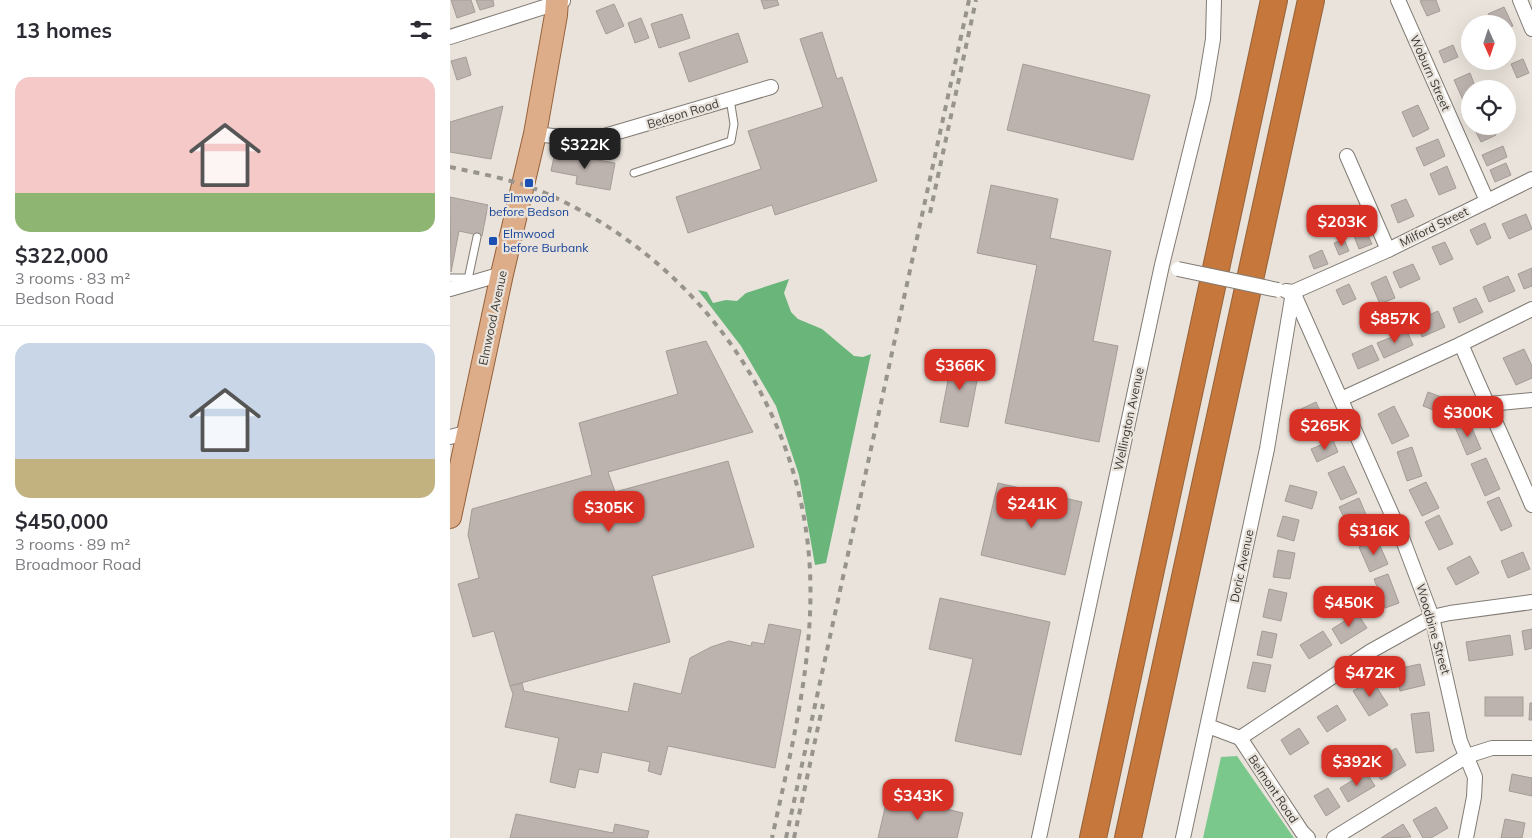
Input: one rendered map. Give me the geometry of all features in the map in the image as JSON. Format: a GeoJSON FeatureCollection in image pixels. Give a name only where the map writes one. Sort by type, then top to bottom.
{"type":"FeatureCollection","features":[{"type":"Feature","properties":{"kind":"highway"},"geometry":{"type":"LineString","coordinates":[[1093,838],[1274,0]]}},
{"type":"Feature","properties":{"kind":"highway"},"geometry":{"type":"LineString","coordinates":[[1128,838],[1311,0]]}},
{"type":"Feature","properties":{"kind":"main road","name":"Elmwood Avenue"},"geometry":{"type":"LineString","coordinates":[[450,517],[459,434],[502,274],[534,134],[560,1]]}},
{"type":"Feature","properties":{"kind":"street","name":"Wellington Avenue"},"geometry":{"type":"LineString","coordinates":[[1039,838],[1162,265],[1203,98],[1213,39],[1214,0]]}},
{"type":"Feature","properties":{"kind":"street","name":"Woburn Street"},"geometry":{"type":"LineString","coordinates":[[1398,0],[1487,201]]}},
{"type":"Feature","properties":{"kind":"street"},"geometry":{"type":"LineString","coordinates":[[1520,0],[1532,29]]}},
{"type":"Feature","properties":{"kind":"street"},"geometry":{"type":"LineString","coordinates":[[450,37],[560,1]]}},
{"type":"Feature","properties":{"kind":"street","name":"Bedson Road"},"geometry":{"type":"LineString","coordinates":[[534,134],[580,139],[602,137],[771,87]]}},
{"type":"Feature","properties":{"kind":"street"},"geometry":{"type":"LineString","coordinates":[[1347,156],[1388,250]]}},
{"type":"Feature","properties":{"kind":"street","name":"Milford Street"},"geometry":{"type":"LineString","coordinates":[[1293,292],[1388,250],[1532,179]]}},
{"type":"Feature","properties":{"kind":"street"},"geometry":{"type":"LineString","coordinates":[[1162,265],[1293,292]]}},
{"type":"Feature","properties":{"kind":"street"},"geometry":{"type":"LineString","coordinates":[[450,289],[468,281],[502,274]]}},
{"type":"Feature","properties":{"kind":"street","name":"Woodbine Street"},"geometry":{"type":"LineString","coordinates":[[1293,292],[1401,535],[1432,617],[1460,741],[1475,776],[1474,797],[1466,838]]}},
{"type":"Feature","properties":{"kind":"street","name":"Doric Avenue"},"geometry":{"type":"LineString","coordinates":[[1183,838],[1267,449],[1293,292]]}},
{"type":"Feature","properties":{"kind":"street"},"geometry":{"type":"LineString","coordinates":[[1342,399],[1532,309]]}},
{"type":"Feature","properties":{"kind":"street"},"geometry":{"type":"LineString","coordinates":[[1461,344],[1532,504]]}},
{"type":"Feature","properties":{"kind":"street"},"geometry":{"type":"LineString","coordinates":[[1489,404],[1532,400]]}},
{"type":"Feature","properties":{"kind":"street"},"geometry":{"type":"LineString","coordinates":[[1208,726],[1240,738],[1371,651],[1432,617],[1532,602]]}},
{"type":"Feature","properties":{"kind":"street","name":"Belmont Road"},"geometry":{"type":"LineString","coordinates":[[1240,738],[1302,832],[1308,838]]}},
{"type":"Feature","properties":{"kind":"street"},"geometry":{"type":"LineString","coordinates":[[1334,838],[1467,756],[1492,748],[1532,748]]}},
{"type":"Feature","properties":{"kind":"lane"},"geometry":{"type":"LineString","coordinates":[[634,172],[731,140],[734,124],[730,100]]}},
{"type":"Feature","properties":{"kind":"lane"},"geometry":{"type":"LineString","coordinates":[[450,278],[468,281],[477,237]]}},
{"type":"Feature","properties":{"kind":"green space"},"geometry":{"type":"Polygon","coordinates":[[[789,279],[784,293],[791,312],[798,319],[822,329],[854,356],[863,357],[871,354],[826,563],[815,565],[799,475],[776,406],[741,346],[698,290],[707,292],[713,303],[726,300],[737,301],[746,293],[789,279]]]}},
{"type":"Feature","properties":{"kind":"green space"},"geometry":{"type":"Polygon","coordinates":[[[1237,756],[1294,838],[1203,838],[1221,757],[1237,756]]]}},
{"type":"Feature","properties":{"kind":"building"},"geometry":{"type":"Polygon","coordinates":[[[451,0],[471,0],[475,12],[457,18],[451,0]]]}},
{"type":"Feature","properties":{"kind":"building"},"geometry":{"type":"Polygon","coordinates":[[[476,0],[493,0],[494,6],[480,10],[476,0]]]}},
{"type":"Feature","properties":{"kind":"building"},"geometry":{"type":"Polygon","coordinates":[[[761,0],[777,0],[779,5],[764,9],[761,0]]]}},
{"type":"Feature","properties":{"kind":"building"},"geometry":{"type":"Polygon","coordinates":[[[1436,0],[1440,11],[1427,16],[1420,1],[1436,0]]]}},
{"type":"Feature","properties":{"kind":"building"},"geometry":{"type":"Polygon","coordinates":[[[614,4],[624,26],[606,34],[596,11],[614,4]]]}},
{"type":"Feature","properties":{"kind":"building"},"geometry":{"type":"Polygon","coordinates":[[[1504,7],[1508,15],[1488,15],[1504,7]]]}},
{"type":"Feature","properties":{"kind":"building"},"geometry":{"type":"Polygon","coordinates":[[[682,14],[690,38],[659,48],[651,24],[682,14]]]}},
{"type":"Feature","properties":{"kind":"building"},"geometry":{"type":"Polygon","coordinates":[[[641,18],[649,38],[635,43],[628,23],[641,18]]]}},
{"type":"Feature","properties":{"kind":"building"},"geometry":{"type":"Polygon","coordinates":[[[822,32],[837,79],[842,77],[877,181],[775,215],[772,205],[688,233],[676,197],[761,169],[748,131],[823,107],[800,39],[822,32]]]}},
{"type":"Feature","properties":{"kind":"building"},"geometry":{"type":"Polygon","coordinates":[[[738,33],[748,62],[689,82],[679,53],[738,33]]]}},
{"type":"Feature","properties":{"kind":"building"},"geometry":{"type":"Polygon","coordinates":[[[1453,45],[1458,57],[1444,63],[1439,51],[1453,45]]]}},
{"type":"Feature","properties":{"kind":"building"},"geometry":{"type":"Polygon","coordinates":[[[466,57],[471,75],[457,80],[451,61],[466,57]]]}},
{"type":"Feature","properties":{"kind":"building"},"geometry":{"type":"Polygon","coordinates":[[[1523,59],[1529,73],[1517,78],[1514,70],[1516,70],[1516,62],[1523,59]]]}},
{"type":"Feature","properties":{"kind":"building"},"geometry":{"type":"Polygon","coordinates":[[[1023,64],[1150,95],[1133,160],[1007,130],[1023,64]]]}},
{"type":"Feature","properties":{"kind":"building"},"geometry":{"type":"Polygon","coordinates":[[[1470,73],[1473,80],[1461,80],[1461,96],[1454,80],[1470,73]]]}},
{"type":"Feature","properties":{"kind":"building"},"geometry":{"type":"Polygon","coordinates":[[[1418,105],[1429,129],[1413,137],[1402,112],[1418,105]]]}},
{"type":"Feature","properties":{"kind":"building"},"geometry":{"type":"Polygon","coordinates":[[[503,106],[491,159],[450,152],[450,122],[503,106]]]}},
{"type":"Feature","properties":{"kind":"building"},"geometry":{"type":"Polygon","coordinates":[[[1478,135],[1496,135],[1481,142],[1478,135]]]}},
{"type":"Feature","properties":{"kind":"building"},"geometry":{"type":"Polygon","coordinates":[[[1438,139],[1445,156],[1424,166],[1416,148],[1438,139]]]}},
{"type":"Feature","properties":{"kind":"building"},"geometry":{"type":"Polygon","coordinates":[[[1503,146],[1507,157],[1487,166],[1482,155],[1503,146]]]}},
{"type":"Feature","properties":{"kind":"building"},"geometry":{"type":"Polygon","coordinates":[[[555,152],[615,163],[610,190],[576,184],[577,176],[551,171],[555,152]]]}},
{"type":"Feature","properties":{"kind":"building"},"geometry":{"type":"Polygon","coordinates":[[[1506,163],[1511,175],[1495,182],[1490,170],[1506,163]]]}},
{"type":"Feature","properties":{"kind":"building"},"geometry":{"type":"Polygon","coordinates":[[[1447,166],[1456,188],[1439,195],[1430,174],[1447,166]]]}},
{"type":"Feature","properties":{"kind":"building"},"geometry":{"type":"Polygon","coordinates":[[[991,185],[1058,199],[1050,238],[1111,251],[1093,341],[1118,346],[1099,442],[1005,423],[1037,265],[977,253],[991,185]]]}},
{"type":"Feature","properties":{"kind":"building"},"geometry":{"type":"Polygon","coordinates":[[[450,197],[488,205],[482,236],[459,231],[451,272],[450,197]]]}},
{"type":"Feature","properties":{"kind":"building"},"geometry":{"type":"Polygon","coordinates":[[[1406,199],[1414,216],[1398,223],[1391,205],[1406,199]]]}},
{"type":"Feature","properties":{"kind":"building"},"geometry":{"type":"Polygon","coordinates":[[[1526,214],[1532,229],[1509,239],[1502,224],[1526,214]]]}},
{"type":"Feature","properties":{"kind":"building"},"geometry":{"type":"Polygon","coordinates":[[[1485,223],[1491,238],[1477,245],[1470,230],[1485,223]]]}},
{"type":"Feature","properties":{"kind":"building"},"geometry":{"type":"Polygon","coordinates":[[[1366,231],[1372,244],[1359,249],[1354,236],[1366,231]]]}},
{"type":"Feature","properties":{"kind":"building"},"geometry":{"type":"Polygon","coordinates":[[[1344,239],[1349,251],[1339,255],[1334,243],[1344,239]]]}},
{"type":"Feature","properties":{"kind":"building"},"geometry":{"type":"Polygon","coordinates":[[[1445,242],[1453,259],[1440,265],[1432,247],[1445,242]]]}},
{"type":"Feature","properties":{"kind":"building"},"geometry":{"type":"Polygon","coordinates":[[[1322,250],[1328,264],[1314,269],[1309,256],[1322,250]]]}},
{"type":"Feature","properties":{"kind":"building"},"geometry":{"type":"Polygon","coordinates":[[[1413,264],[1420,279],[1400,288],[1393,272],[1413,264]]]}},
{"type":"Feature","properties":{"kind":"building"},"geometry":{"type":"Polygon","coordinates":[[[1532,268],[1532,286],[1524,289],[1518,274],[1532,268]]]}},
{"type":"Feature","properties":{"kind":"building"},"geometry":{"type":"Polygon","coordinates":[[[1386,276],[1395,298],[1380,304],[1371,283],[1386,276]]]}},
{"type":"Feature","properties":{"kind":"building"},"geometry":{"type":"Polygon","coordinates":[[[1508,276],[1515,291],[1489,302],[1483,287],[1508,276]]]}},
{"type":"Feature","properties":{"kind":"building"},"geometry":{"type":"Polygon","coordinates":[[[1349,284],[1356,299],[1343,305],[1336,290],[1349,284]]]}},
{"type":"Feature","properties":{"kind":"building"},"geometry":{"type":"Polygon","coordinates":[[[1476,298],[1483,312],[1459,323],[1453,308],[1476,298]]]}},
{"type":"Feature","properties":{"kind":"building"},"geometry":{"type":"Polygon","coordinates":[[[1438,311],[1445,327],[1422,337],[1415,321],[1438,311]]]}},
{"type":"Feature","properties":{"kind":"building"},"geometry":{"type":"Polygon","coordinates":[[[1407,331],[1413,345],[1384,358],[1377,343],[1407,331]]]}},
{"type":"Feature","properties":{"kind":"building"},"geometry":{"type":"Polygon","coordinates":[[[706,341],[753,432],[608,472],[615,492],[728,461],[754,547],[652,576],[670,642],[510,686],[494,631],[473,637],[458,584],[479,578],[468,535],[472,509],[592,475],[579,423],[678,394],[666,351],[706,341]]]}},
{"type":"Feature","properties":{"kind":"building"},"geometry":{"type":"Polygon","coordinates":[[[1372,345],[1379,360],[1358,369],[1352,354],[1372,345]]]}},
{"type":"Feature","properties":{"kind":"building"},"geometry":{"type":"Polygon","coordinates":[[[1524,349],[1532,366],[1532,378],[1516,385],[1503,358],[1524,349]]]}},
{"type":"Feature","properties":{"kind":"building"},"geometry":{"type":"Polygon","coordinates":[[[953,354],[981,360],[968,427],[940,422],[953,354]]]}},
{"type":"Feature","properties":{"kind":"building"},"geometry":{"type":"Polygon","coordinates":[[[1428,392],[1460,404],[1454,418],[1423,406],[1428,392]]]}},
{"type":"Feature","properties":{"kind":"building"},"geometry":{"type":"Polygon","coordinates":[[[1316,402],[1328,429],[1311,437],[1299,410],[1316,402]]]}},
{"type":"Feature","properties":{"kind":"building"},"geometry":{"type":"Polygon","coordinates":[[[1394,406],[1409,436],[1392,444],[1378,414],[1394,406]]]}},
{"type":"Feature","properties":{"kind":"building"},"geometry":{"type":"Polygon","coordinates":[[[1469,421],[1481,449],[1467,455],[1455,427],[1469,421]]]}},
{"type":"Feature","properties":{"kind":"building"},"geometry":{"type":"Polygon","coordinates":[[[1333,440],[1338,452],[1317,462],[1311,449],[1333,440]]]}},
{"type":"Feature","properties":{"kind":"building"},"geometry":{"type":"Polygon","coordinates":[[[1412,447],[1422,476],[1407,481],[1397,452],[1412,447]]]}},
{"type":"Feature","properties":{"kind":"building"},"geometry":{"type":"Polygon","coordinates":[[[1486,458],[1500,489],[1485,496],[1471,464],[1486,458]]]}},
{"type":"Feature","properties":{"kind":"building"},"geometry":{"type":"Polygon","coordinates":[[[1344,466],[1357,493],[1341,500],[1328,473],[1344,466]]]}},
{"type":"Feature","properties":{"kind":"building"},"geometry":{"type":"Polygon","coordinates":[[[1426,482],[1439,508],[1422,516],[1409,490],[1426,482]]]}},
{"type":"Feature","properties":{"kind":"building"},"geometry":{"type":"Polygon","coordinates":[[[998,483],[1082,502],[1065,575],[981,555],[998,483]]]}},
{"type":"Feature","properties":{"kind":"building"},"geometry":{"type":"Polygon","coordinates":[[[1290,485],[1317,492],[1312,509],[1285,501],[1290,485]]]}},
{"type":"Feature","properties":{"kind":"building"},"geometry":{"type":"Polygon","coordinates":[[[1499,497],[1512,526],[1501,531],[1487,502],[1499,497]]]}},
{"type":"Feature","properties":{"kind":"building"},"geometry":{"type":"Polygon","coordinates":[[[1359,498],[1373,531],[1354,539],[1339,507],[1359,498]]]}},
{"type":"Feature","properties":{"kind":"building"},"geometry":{"type":"Polygon","coordinates":[[[1439,515],[1453,544],[1439,550],[1425,522],[1439,515]]]}},
{"type":"Feature","properties":{"kind":"building"},"geometry":{"type":"Polygon","coordinates":[[[1283,516],[1299,520],[1294,541],[1277,536],[1283,516]]]}},
{"type":"Feature","properties":{"kind":"building"},"geometry":{"type":"Polygon","coordinates":[[[1377,539],[1388,564],[1370,572],[1359,547],[1377,539]]]}},
{"type":"Feature","properties":{"kind":"building"},"geometry":{"type":"Polygon","coordinates":[[[1278,550],[1295,553],[1290,579],[1273,577],[1278,550]]]}},
{"type":"Feature","properties":{"kind":"building"},"geometry":{"type":"Polygon","coordinates":[[[1523,552],[1530,569],[1508,578],[1501,561],[1523,552]]]}},
{"type":"Feature","properties":{"kind":"building"},"geometry":{"type":"Polygon","coordinates":[[[1470,556],[1479,573],[1456,585],[1447,568],[1470,556]]]}},
{"type":"Feature","properties":{"kind":"building"},"geometry":{"type":"Polygon","coordinates":[[[1388,574],[1399,603],[1385,608],[1374,579],[1388,574]]]}},
{"type":"Feature","properties":{"kind":"building"},"geometry":{"type":"Polygon","coordinates":[[[1269,589],[1287,593],[1281,621],[1263,617],[1269,589]]]}},
{"type":"Feature","properties":{"kind":"building"},"geometry":{"type":"Polygon","coordinates":[[[940,598],[1050,622],[1021,755],[955,741],[973,659],[929,649],[940,598]]]}},
{"type":"Feature","properties":{"kind":"building"},"geometry":{"type":"Polygon","coordinates":[[[1357,613],[1367,628],[1341,644],[1332,629],[1357,613]]]}},
{"type":"Feature","properties":{"kind":"building"},"geometry":{"type":"Polygon","coordinates":[[[769,624],[801,630],[775,768],[668,746],[661,775],[648,771],[650,762],[602,752],[598,773],[579,769],[575,788],[550,782],[559,738],[505,727],[513,694],[510,686],[522,683],[524,691],[628,712],[634,683],[681,694],[690,658],[711,647],[729,641],[751,646],[752,642],[764,644],[769,624]]]}},
{"type":"Feature","properties":{"kind":"building"},"geometry":{"type":"Polygon","coordinates":[[[1532,629],[1532,648],[1525,650],[1522,631],[1532,629]]]}},
{"type":"Feature","properties":{"kind":"building"},"geometry":{"type":"Polygon","coordinates":[[[1262,631],[1277,634],[1272,658],[1257,655],[1262,631]]]}},
{"type":"Feature","properties":{"kind":"building"},"geometry":{"type":"Polygon","coordinates":[[[1323,631],[1332,645],[1309,659],[1300,645],[1323,631]]]}},
{"type":"Feature","properties":{"kind":"building"},"geometry":{"type":"Polygon","coordinates":[[[1510,635],[1513,655],[1469,661],[1466,642],[1510,635]]]}},
{"type":"Feature","properties":{"kind":"building"},"geometry":{"type":"Polygon","coordinates":[[[1253,662],[1271,665],[1265,692],[1247,688],[1253,662]]]}},
{"type":"Feature","properties":{"kind":"building"},"geometry":{"type":"Polygon","coordinates":[[[1420,664],[1425,685],[1400,691],[1396,669],[1420,664]]]}},
{"type":"Feature","properties":{"kind":"building"},"geometry":{"type":"Polygon","coordinates":[[[1372,680],[1388,705],[1369,716],[1353,691],[1372,680]]]}},
{"type":"Feature","properties":{"kind":"building"},"geometry":{"type":"Polygon","coordinates":[[[1485,697],[1523,697],[1523,716],[1485,716],[1485,697]]]}},
{"type":"Feature","properties":{"kind":"building"},"geometry":{"type":"Polygon","coordinates":[[[1530,703],[1532,703],[1532,720],[1529,720],[1530,703]]]}},
{"type":"Feature","properties":{"kind":"building"},"geometry":{"type":"Polygon","coordinates":[[[1337,705],[1346,720],[1327,732],[1317,717],[1337,705]]]}},
{"type":"Feature","properties":{"kind":"building"},"geometry":{"type":"Polygon","coordinates":[[[1429,712],[1434,751],[1416,753],[1411,714],[1429,712]]]}},
{"type":"Feature","properties":{"kind":"building"},"geometry":{"type":"Polygon","coordinates":[[[1299,728],[1309,743],[1290,755],[1281,740],[1299,728]]]}},
{"type":"Feature","properties":{"kind":"building"},"geometry":{"type":"Polygon","coordinates":[[[1396,748],[1406,765],[1381,780],[1371,764],[1396,748]]]}},
{"type":"Feature","properties":{"kind":"building"},"geometry":{"type":"Polygon","coordinates":[[[1366,772],[1375,786],[1348,802],[1340,788],[1366,772]]]}},
{"type":"Feature","properties":{"kind":"building"},"geometry":{"type":"Polygon","coordinates":[[[1512,774],[1532,778],[1532,796],[1509,791],[1512,774]]]}},
{"type":"Feature","properties":{"kind":"building"},"geometry":{"type":"Polygon","coordinates":[[[1328,788],[1340,807],[1326,816],[1314,796],[1328,788]]]}},
{"type":"Feature","properties":{"kind":"building"},"geometry":{"type":"Polygon","coordinates":[[[888,795],[963,813],[957,838],[878,838],[888,795]]]}},
{"type":"Feature","properties":{"kind":"building"},"geometry":{"type":"Polygon","coordinates":[[[1436,807],[1448,828],[1431,838],[1423,838],[1413,820],[1436,807]]]}},
{"type":"Feature","properties":{"kind":"building"},"geometry":{"type":"Polygon","coordinates":[[[516,814],[613,833],[615,824],[649,831],[647,838],[510,838],[516,814]]]}},
{"type":"Feature","properties":{"kind":"building"},"geometry":{"type":"Polygon","coordinates":[[[1505,819],[1525,823],[1522,838],[1501,838],[1505,819]]]}},
{"type":"Feature","properties":{"kind":"building"},"geometry":{"type":"Polygon","coordinates":[[[1403,824],[1411,837],[1381,838],[1403,824]]]}},
{"type":"Feature","properties":{"kind":"railway"},"geometry":{"type":"LineString","coordinates":[[786,838],[969,0]]}},
{"type":"Feature","properties":{"kind":"railway"},"geometry":{"type":"LineString","coordinates":[[930,213],[976,0]]}},
{"type":"Feature","properties":{"kind":"railway"},"geometry":{"type":"LineString","coordinates":[[450,167],[534,188],[599,221],[649,257],[693,298],[731,344],[762,396],[786,451],[803,510],[810,571],[810,605],[805,672],[800,706],[772,838]]}},
{"type":"Feature","properties":{"kind":"railway"},"geometry":{"type":"LineString","coordinates":[[794,838],[823,704]]}},
{"type":"Feature","properties":{"kind":"place","name":"Elmwood before Bedson"},"geometry":{"type":"Point","coordinates":[529,183]}},
{"type":"Feature","properties":{"kind":"place","name":"Elmwood before Burbank"},"geometry":{"type":"Point","coordinates":[493,241]}}]}
